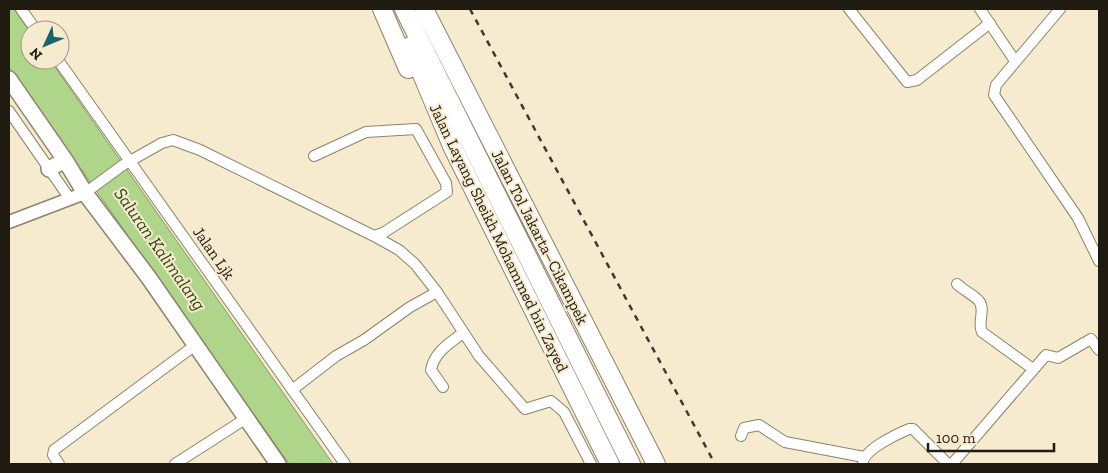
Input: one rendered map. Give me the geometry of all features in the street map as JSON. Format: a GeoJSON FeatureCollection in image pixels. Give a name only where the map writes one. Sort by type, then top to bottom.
{"type":"FeatureCollection","features":[{"type":"Feature","properties":{"kind":"highway","name":"Jalan Layang Sheikh Mohammed bin Zayed"},"geometry":{"type":"LineString","coordinates":[[382,9],[441,148],[597,464]]}},
{"type":"Feature","properties":{"kind":"highway","name":"Jalan Layang Sheikh Mohammed bin Zayed"},"geometry":{"type":"LineString","coordinates":[[395,9],[452,146],[610,464]]}},
{"type":"Feature","properties":{"kind":"highway","name":"Jalan Tol Jakarta–Cikampek"},"geometry":{"type":"LineString","coordinates":[[404,9],[630,464]]}},
{"type":"Feature","properties":{"kind":"highway","name":"Jalan Tol Jakarta–Cikampek"},"geometry":{"type":"LineString","coordinates":[[424,9],[656,464]]}},
{"type":"Feature","properties":{"kind":"main road"},"geometry":{"type":"LineString","coordinates":[[9,79],[65,160],[89,190],[194,346],[278,464]]}},
{"type":"Feature","properties":{"kind":"main road"},"geometry":{"type":"LineString","coordinates":[[49,169],[65,160]]}},
{"type":"Feature","properties":{"kind":"street"},"geometry":{"type":"LineString","coordinates":[[21,9],[29,20]]}},
{"type":"Feature","properties":{"kind":"street"},"geometry":{"type":"LineString","coordinates":[[849,9],[907,82],[917,80],[990,24]]}},
{"type":"Feature","properties":{"kind":"street"},"geometry":{"type":"LineString","coordinates":[[980,9],[1015,61]]}},
{"type":"Feature","properties":{"kind":"street"},"geometry":{"type":"LineString","coordinates":[[1060,9],[996,85],[994,95],[1074,212],[1099,261]]}},
{"type":"Feature","properties":{"kind":"street","name":"Jalan Ljk"},"geometry":{"type":"LineString","coordinates":[[65,70],[126,162],[345,464]]}},
{"type":"Feature","properties":{"kind":"street"},"geometry":{"type":"LineString","coordinates":[[27,104],[9,113],[70,199]]}},
{"type":"Feature","properties":{"kind":"street"},"geometry":{"type":"LineString","coordinates":[[314,156],[366,132],[416,129],[446,183],[447,192],[383,233],[374,236]]}},
{"type":"Feature","properties":{"kind":"street"},"geometry":{"type":"LineString","coordinates":[[9,222],[89,190],[126,162],[162,143],[174,140],[185,144],[399,250],[415,264],[437,292],[479,356],[526,409],[551,401],[564,412],[591,464]]}},
{"type":"Feature","properties":{"kind":"street"},"geometry":{"type":"LineString","coordinates":[[957,284],[980,301],[982,307],[979,328],[982,332],[1033,369]]}},
{"type":"Feature","properties":{"kind":"street"},"geometry":{"type":"LineString","coordinates":[[292,390],[336,356],[364,340],[410,307],[437,292]]}},
{"type":"Feature","properties":{"kind":"street"},"geometry":{"type":"LineString","coordinates":[[443,386],[431,370],[432,365],[444,348],[464,333]]}},
{"type":"Feature","properties":{"kind":"street"},"geometry":{"type":"LineString","coordinates":[[952,464],[1046,354],[1058,358],[1091,339],[1099,350]]}},
{"type":"Feature","properties":{"kind":"street"},"geometry":{"type":"LineString","coordinates":[[59,464],[53,455],[54,450],[194,346]]}},
{"type":"Feature","properties":{"kind":"street"},"geometry":{"type":"LineString","coordinates":[[176,464],[245,418]]}},
{"type":"Feature","properties":{"kind":"street"},"geometry":{"type":"LineString","coordinates":[[741,436],[744,428],[759,424],[785,442],[864,461],[898,434],[913,429],[948,464]]}},
{"type":"Feature","properties":{"kind":"water","name":"Saluran Kalimalang"},"geometry":{"type":"Polygon","coordinates":[[[9,9],[14,9],[22,20],[20,20],[20,70],[57,70],[333,464],[289,464],[9,67],[9,9]]]}},
{"type":"Feature","properties":{"kind":"railway"},"geometry":{"type":"LineString","coordinates":[[470,9],[715,464]]}}]}
